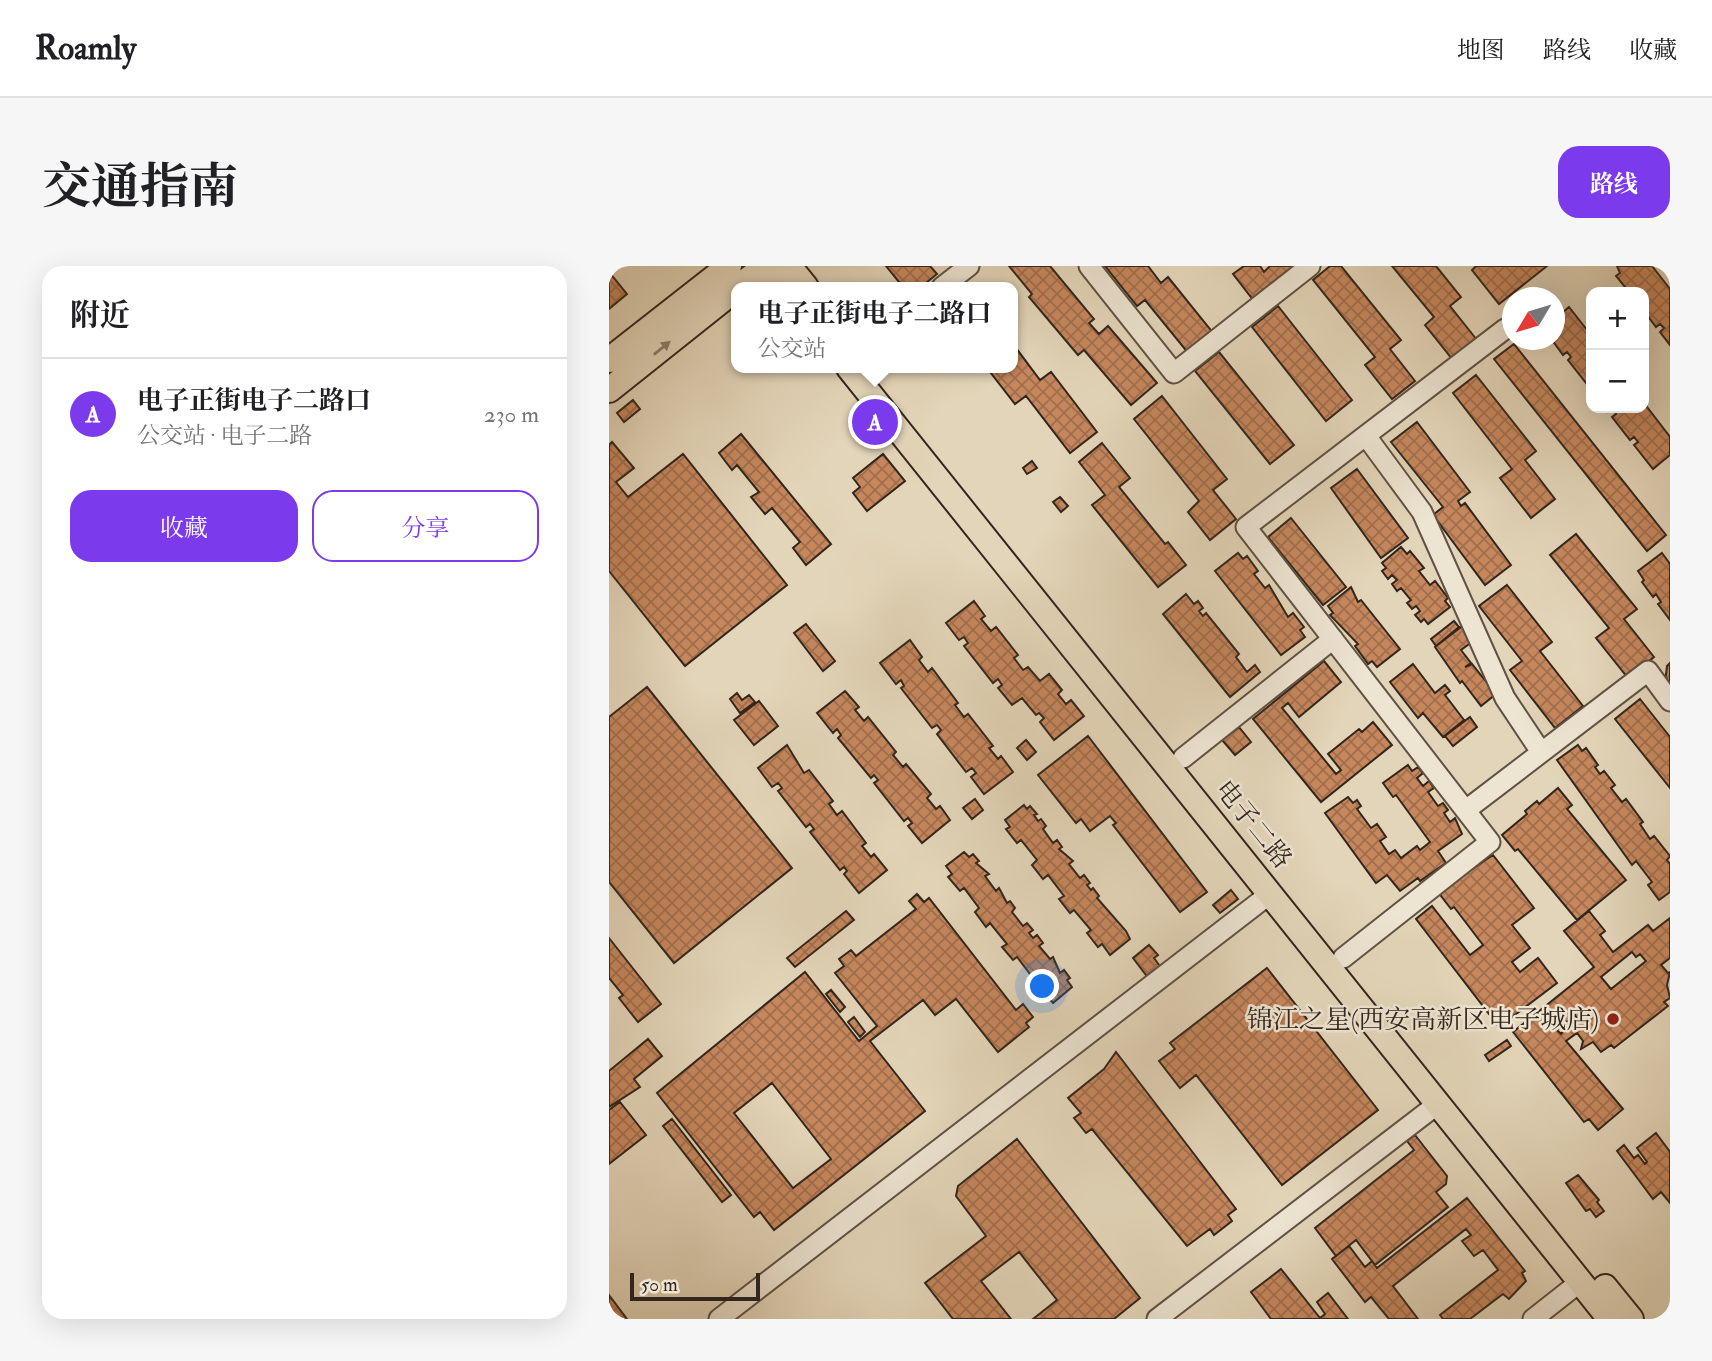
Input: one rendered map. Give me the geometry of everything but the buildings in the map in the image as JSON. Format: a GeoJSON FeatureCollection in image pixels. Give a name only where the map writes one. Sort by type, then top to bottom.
{"type":"FeatureCollection","features":[{"type":"Feature","properties":{"kind":"main road"},"geometry":{"type":"LineString","coordinates":[[609,360],[729,266]]}},
{"type":"Feature","properties":{"kind":"main road"},"geometry":{"type":"LineString","coordinates":[[745,282],[766,266],[780,282]]}},
{"type":"Feature","properties":{"kind":"main road"},"geometry":{"type":"LineString","coordinates":[[789,266],[802,282]]}},
{"type":"Feature","properties":{"kind":"main road"},"geometry":{"type":"LineString","coordinates":[[609,390],[731,293]]}},
{"type":"Feature","properties":{"kind":"main road","name":"电子二路"},"geometry":{"type":"LineString","coordinates":[[853,373],[1610,1319]]}},
{"type":"Feature","properties":{"kind":"main road","name":"电子二路"},"geometry":{"type":"LineString","coordinates":[[875,373],[1631,1319]]}},
{"type":"Feature","properties":{"kind":"street"},"geometry":{"type":"LineString","coordinates":[[948,282],[969,266]]}},
{"type":"Feature","properties":{"kind":"street"},"geometry":{"type":"LineString","coordinates":[[1089,266],[1174,373],[1310,266]]}},
{"type":"Feature","properties":{"kind":"street"},"geometry":{"type":"LineString","coordinates":[[1343,958],[1490,842],[1246,527],[1502,331]]}},
{"type":"Feature","properties":{"kind":"street"},"geometry":{"type":"LineString","coordinates":[[1366,436],[1422,512],[1505,698],[1541,752]]}},
{"type":"Feature","properties":{"kind":"street"},"geometry":{"type":"LineString","coordinates":[[1183,758],[1332,639]]}},
{"type":"Feature","properties":{"kind":"street"},"geometry":{"type":"LineString","coordinates":[[1466,810],[1649,671],[1670,701]]}},
{"type":"Feature","properties":{"kind":"street"},"geometry":{"type":"LineString","coordinates":[[719,1319],[1271,893]]}},
{"type":"Feature","properties":{"kind":"street"},"geometry":{"type":"LineString","coordinates":[[1157,1319],[1439,1103]]}},
{"type":"Feature","properties":{"kind":"street"},"geometry":{"type":"LineString","coordinates":[[1533,1319],[1580,1282]]}},
{"type":"Feature","properties":{"kind":"place","name":"电子正街电子二路口"},"geometry":{"type":"Point","coordinates":[875,422]}},
{"type":"Feature","properties":{"kind":"place","name":"锦江之星(西安高新区电子城店)"},"geometry":{"type":"Point","coordinates":[1613,1019]}}]}
